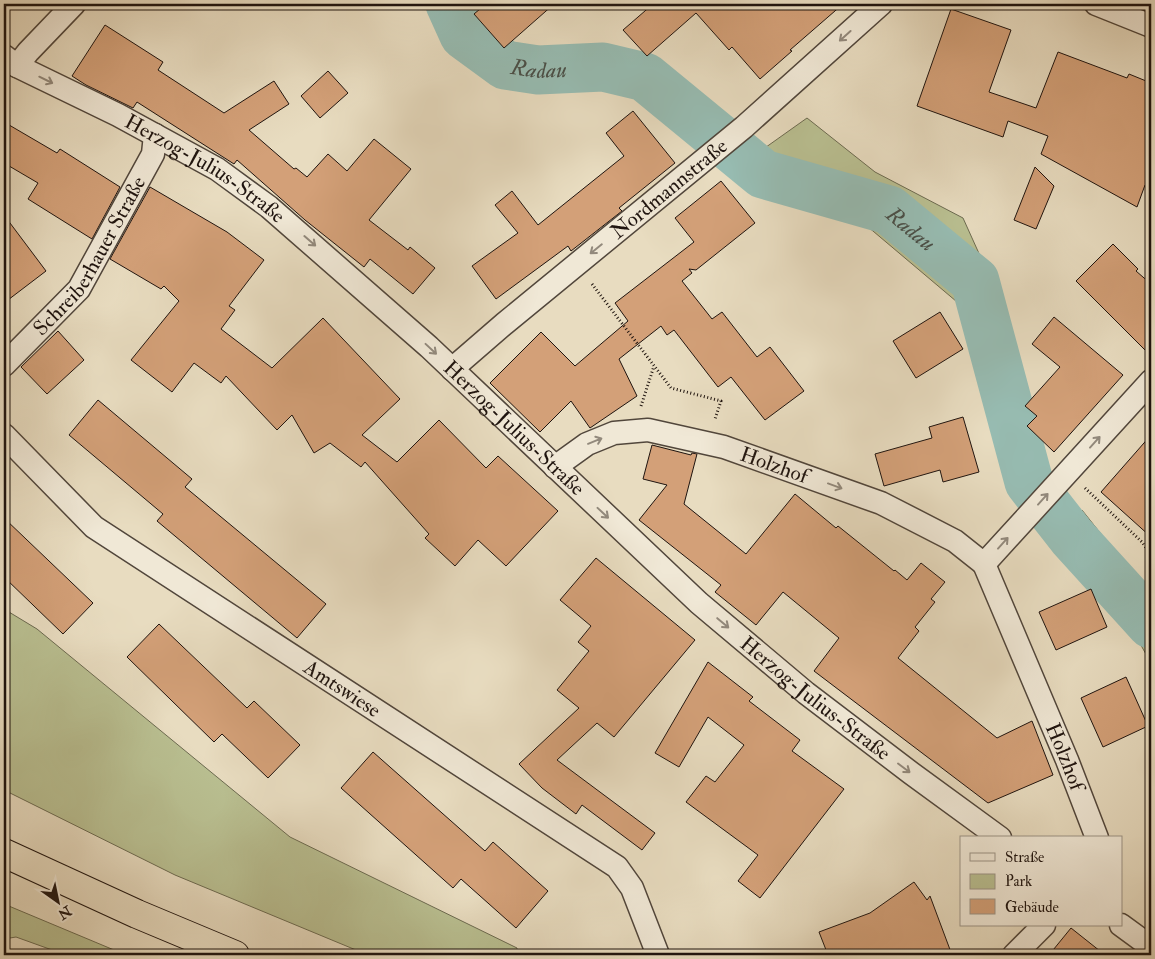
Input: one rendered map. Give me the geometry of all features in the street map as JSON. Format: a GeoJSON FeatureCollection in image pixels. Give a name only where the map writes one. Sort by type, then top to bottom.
{"type":"FeatureCollection","features":[{"type":"Feature","properties":{"kind":"highway"},"geometry":{"type":"LineString","coordinates":[[4,853],[137,914],[235,955]]}},
{"type":"Feature","properties":{"kind":"street"},"geometry":{"type":"LineString","coordinates":[[11,61],[28,52],[74,4]]}},
{"type":"Feature","properties":{"kind":"street","name":"Nordmannstraße"},"geometry":{"type":"LineString","coordinates":[[452,369],[504,324],[702,164],[881,4]]}},
{"type":"Feature","properties":{"kind":"street"},"geometry":{"type":"LineString","coordinates":[[1096,4],[1151,26]]}},
{"type":"Feature","properties":{"kind":"street","name":"Herzog-Julius-Straße"},"geometry":{"type":"LineString","coordinates":[[11,61],[217,169],[270,207],[452,369],[699,602],[806,693],[997,836]]}},
{"type":"Feature","properties":{"kind":"street","name":"Schreiberhauer Straße"},"geometry":{"type":"LineString","coordinates":[[4,365],[79,290],[153,154],[155,135]]}},
{"type":"Feature","properties":{"kind":"street"},"geometry":{"type":"LineString","coordinates":[[984,564],[1151,381]]}},
{"type":"Feature","properties":{"kind":"street","name":"Holzhof"},"geometry":{"type":"LineString","coordinates":[[555,467],[587,444],[614,433],[648,430],[724,447],[881,503],[955,542],[984,564],[1097,836]]}},
{"type":"Feature","properties":{"kind":"street","name":"Amtswiese"},"geometry":{"type":"LineString","coordinates":[[4,435],[94,527],[617,867],[632,888],[658,955]]}},
{"type":"Feature","properties":{"kind":"street"},"geometry":{"type":"LineString","coordinates":[[1014,955],[1043,926]]}},
{"type":"Feature","properties":{"kind":"street"},"geometry":{"type":"LineString","coordinates":[[1122,926],[1151,947]]}},
{"type":"Feature","properties":{"kind":"path"},"geometry":{"type":"LineString","coordinates":[[577,265],[671,388],[721,401],[708,444]]}},
{"type":"Feature","properties":{"kind":"path"},"geometry":{"type":"LineString","coordinates":[[634,430],[654,366]]}},
{"type":"Feature","properties":{"kind":"path"},"geometry":{"type":"LineString","coordinates":[[1065,475],[1142,542],[1151,555]]}},
{"type":"Feature","properties":{"kind":"green space"},"geometry":{"type":"Polygon","coordinates":[[[807,118],[875,172],[963,218],[1009,320],[1022,427],[1039,466],[1017,493],[983,351],[963,307],[867,226],[762,185],[738,167],[807,118]]]}},
{"type":"Feature","properties":{"kind":"green space"},"geometry":{"type":"Polygon","coordinates":[[[1082,510],[1151,597],[1151,663],[1134,633],[1051,543],[1082,510]]]}},
{"type":"Feature","properties":{"kind":"green space"},"geometry":{"type":"Polygon","coordinates":[[[4,609],[37,629],[290,837],[517,948],[517,955],[368,955],[175,875],[4,790],[4,609]]]}},
{"type":"Feature","properties":{"kind":"green space"},"geometry":{"type":"Polygon","coordinates":[[[4,904],[126,955],[66,955],[16,937],[4,939],[4,904]]]}},
{"type":"Feature","properties":{"kind":"building"},"geometry":{"type":"Polygon","coordinates":[[[486,4],[554,4],[504,48],[474,14],[486,4]]]}},
{"type":"Feature","properties":{"kind":"building"},"geometry":{"type":"Polygon","coordinates":[[[653,4],[843,4],[760,79],[732,47],[729,50],[696,13],[647,56],[623,30],[653,4]]]}},
{"type":"Feature","properties":{"kind":"building"},"geometry":{"type":"Polygon","coordinates":[[[951,9],[1011,30],[989,92],[1036,108],[1058,52],[1127,78],[1129,74],[1151,83],[1151,188],[1145,185],[1137,207],[1041,154],[1048,136],[1008,121],[1003,137],[917,106],[951,9]]]}},
{"type":"Feature","properties":{"kind":"building"},"geometry":{"type":"Polygon","coordinates":[[[105,25],[163,62],[158,70],[224,113],[274,81],[289,104],[249,130],[294,169],[296,168],[307,177],[328,154],[347,171],[374,139],[411,169],[369,220],[408,250],[410,247],[435,268],[413,294],[370,259],[364,267],[305,220],[237,160],[234,164],[137,102],[133,108],[72,76],[105,25]]]}},
{"type":"Feature","properties":{"kind":"building"},"geometry":{"type":"Polygon","coordinates":[[[328,71],[348,93],[320,118],[301,96],[328,71]]]}},
{"type":"Feature","properties":{"kind":"building"},"geometry":{"type":"Polygon","coordinates":[[[633,111],[675,163],[619,208],[622,211],[571,251],[568,246],[496,299],[472,266],[518,233],[495,205],[512,191],[538,225],[624,156],[606,133],[633,111]]]}},
{"type":"Feature","properties":{"kind":"building"},"geometry":{"type":"Polygon","coordinates":[[[4,122],[57,153],[60,149],[120,187],[92,239],[28,199],[38,183],[4,163],[4,122]]]}},
{"type":"Feature","properties":{"kind":"building"},"geometry":{"type":"Polygon","coordinates":[[[1035,167],[1054,186],[1036,229],[1014,220],[1035,167]]]}},
{"type":"Feature","properties":{"kind":"building"},"geometry":{"type":"Polygon","coordinates":[[[721,181],[755,223],[696,270],[689,269],[692,273],[682,281],[712,319],[722,312],[757,357],[770,347],[804,391],[765,420],[731,377],[718,387],[674,330],[667,335],[661,326],[619,359],[637,396],[590,428],[571,401],[540,432],[490,383],[541,332],[575,366],[628,321],[615,303],[694,242],[675,218],[721,181]]]}},
{"type":"Feature","properties":{"kind":"building"},"geometry":{"type":"Polygon","coordinates":[[[150,187],[227,232],[264,260],[229,306],[235,310],[221,329],[272,368],[323,318],[400,399],[362,435],[397,462],[439,420],[486,468],[498,456],[558,511],[506,566],[478,540],[455,566],[425,538],[429,534],[365,462],[361,467],[330,443],[314,453],[292,415],[277,430],[226,376],[221,383],[194,363],[172,392],[131,360],[179,301],[164,286],[161,289],[110,259],[150,187]]]}},
{"type":"Feature","properties":{"kind":"building"},"geometry":{"type":"Polygon","coordinates":[[[4,215],[46,271],[4,303],[4,215]]]}},
{"type":"Feature","properties":{"kind":"building"},"geometry":{"type":"Polygon","coordinates":[[[1113,244],[1138,269],[1136,271],[1151,284],[1151,356],[1076,281],[1113,244]]]}},
{"type":"Feature","properties":{"kind":"building"},"geometry":{"type":"Polygon","coordinates":[[[940,312],[963,349],[916,378],[893,341],[940,312]]]}},
{"type":"Feature","properties":{"kind":"building"},"geometry":{"type":"Polygon","coordinates":[[[1054,317],[1123,375],[1054,452],[1027,426],[1037,416],[1025,406],[1060,367],[1032,344],[1054,317]]]}},
{"type":"Feature","properties":{"kind":"building"},"geometry":{"type":"Polygon","coordinates":[[[58,331],[84,360],[47,394],[21,367],[58,331]]]}},
{"type":"Feature","properties":{"kind":"building"},"geometry":{"type":"Polygon","coordinates":[[[98,400],[192,479],[185,487],[326,604],[297,638],[157,521],[163,514],[69,435],[98,400]]]}},
{"type":"Feature","properties":{"kind":"building"},"geometry":{"type":"Polygon","coordinates":[[[963,417],[979,472],[943,482],[940,470],[884,486],[875,454],[932,438],[929,427],[963,417]]]}},
{"type":"Feature","properties":{"kind":"building"},"geometry":{"type":"Polygon","coordinates":[[[1151,435],[1151,537],[1101,492],[1151,435]]]}},
{"type":"Feature","properties":{"kind":"building"},"geometry":{"type":"Polygon","coordinates":[[[652,445],[691,455],[692,453],[697,454],[684,504],[746,554],[795,494],[836,528],[838,526],[907,580],[921,563],[945,582],[931,599],[935,602],[915,627],[919,631],[898,658],[997,738],[1032,721],[1053,775],[988,803],[814,671],[839,638],[783,592],[756,625],[715,592],[721,585],[639,520],[667,485],[643,479],[652,445]]]}},
{"type":"Feature","properties":{"kind":"building"},"geometry":{"type":"Polygon","coordinates":[[[4,518],[93,603],[63,634],[4,577],[4,518]]]}},
{"type":"Feature","properties":{"kind":"building"},"geometry":{"type":"Polygon","coordinates":[[[596,558],[695,640],[614,737],[597,723],[557,760],[655,833],[642,850],[582,805],[576,814],[542,788],[519,764],[579,708],[557,690],[589,651],[578,642],[591,626],[560,600],[596,558]]]}},
{"type":"Feature","properties":{"kind":"building"},"geometry":{"type":"Polygon","coordinates":[[[1091,589],[1107,627],[1056,650],[1039,612],[1091,589]]]}},
{"type":"Feature","properties":{"kind":"building"},"geometry":{"type":"Polygon","coordinates":[[[159,624],[247,708],[254,701],[300,745],[268,778],[222,734],[214,742],[127,657],[159,624]]]}},
{"type":"Feature","properties":{"kind":"building"},"geometry":{"type":"Polygon","coordinates":[[[708,662],[753,697],[749,701],[800,740],[792,751],[844,789],[760,898],[738,881],[758,855],[686,802],[706,776],[715,782],[744,745],[708,717],[679,767],[655,753],[708,662]]]}},
{"type":"Feature","properties":{"kind":"building"},"geometry":{"type":"Polygon","coordinates":[[[1126,677],[1148,726],[1103,747],[1081,698],[1126,677]]]}},
{"type":"Feature","properties":{"kind":"building"},"geometry":{"type":"Polygon","coordinates":[[[373,752],[485,851],[493,842],[548,891],[516,928],[461,879],[453,888],[341,788],[373,752]]]}},
{"type":"Feature","properties":{"kind":"building"},"geometry":{"type":"Polygon","coordinates":[[[914,882],[927,900],[930,896],[952,955],[828,955],[819,932],[870,913],[914,882]]]}},
{"type":"Feature","properties":{"kind":"building"},"geometry":{"type":"Polygon","coordinates":[[[1071,928],[1105,955],[1049,955],[1071,928]]]}},
{"type":"Feature","properties":{"kind":"waterway","name":"Radau"},"geometry":{"type":"LineString","coordinates":[[450,4],[464,35],[505,65],[538,70],[603,67],[645,77],[763,174],[889,210],[975,281],[1029,482],[1072,537],[1151,624]]}}]}
